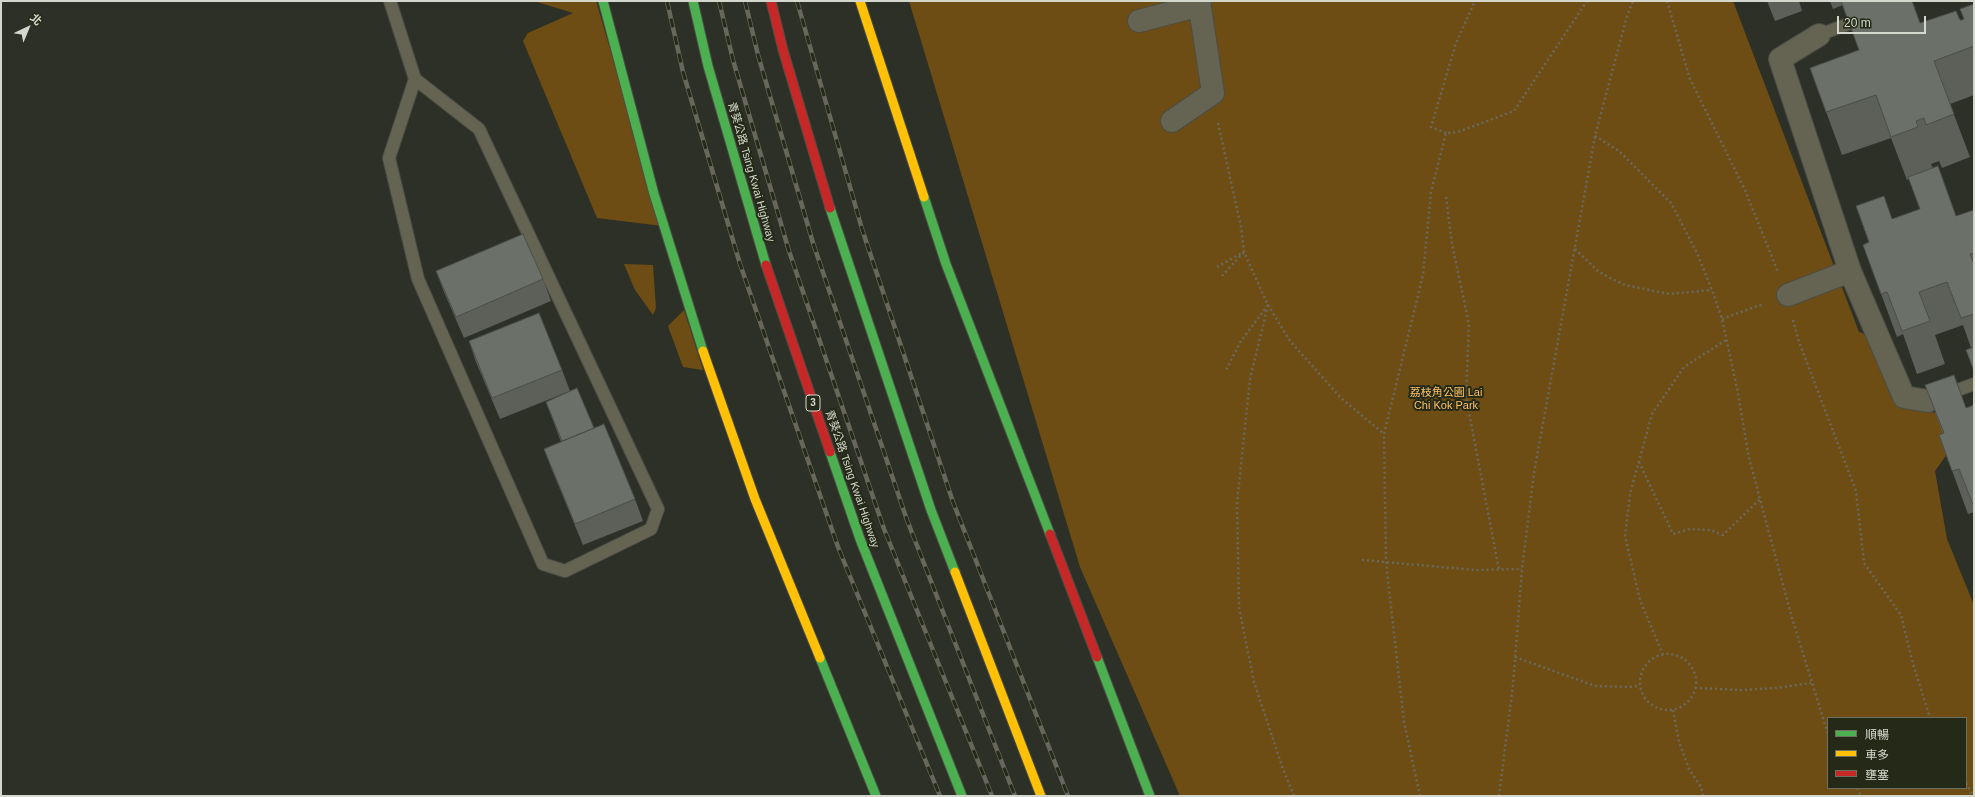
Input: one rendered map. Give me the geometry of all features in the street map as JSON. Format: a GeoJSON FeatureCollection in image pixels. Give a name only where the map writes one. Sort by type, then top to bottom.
{"type":"FeatureCollection","features":[{"type":"Feature","properties":{"kind":"highway"},"geometry":{"type":"LineString","coordinates":[[603,1],[654,194],[702,348],[755,499],[876,796]]}},
{"type":"Feature","properties":{"kind":"highway","name":"青葵公路 Tsing Kwai Highway"},"geometry":{"type":"LineString","coordinates":[[693,1],[708,66],[766,266],[860,539],[962,796]]}},
{"type":"Feature","properties":{"kind":"highway"},"geometry":{"type":"LineString","coordinates":[[772,1],[783,50],[838,236],[928,503],[1041,796]]}},
{"type":"Feature","properties":{"kind":"highway"},"geometry":{"type":"LineString","coordinates":[[860,1],[946,264],[1150,796]]}},
{"type":"Feature","properties":{"kind":"street"},"geometry":{"type":"LineString","coordinates":[[1139,21],[1200,3],[1213,92],[1172,121]]}},
{"type":"Feature","properties":{"kind":"street"},"geometry":{"type":"LineString","coordinates":[[1818,35],[1780,59],[1850,271],[1904,397],[1928,401]]}},
{"type":"Feature","properties":{"kind":"street"},"geometry":{"type":"LineString","coordinates":[[1788,295],[1850,271]]}},
{"type":"Feature","properties":{"kind":"lane"},"geometry":{"type":"LineString","coordinates":[[390,1],[415,79],[479,129],[658,509],[651,529],[565,571],[543,564],[418,279],[389,158],[415,79]]}},
{"type":"Feature","properties":{"kind":"lane"},"geometry":{"type":"LineString","coordinates":[[1818,35],[1878,12]]}},
{"type":"Feature","properties":{"kind":"lane"},"geometry":{"type":"LineString","coordinates":[[1928,401],[1974,384]]}},
{"type":"Feature","properties":{"kind":"path"},"geometry":{"type":"LineString","coordinates":[[1475,1],[1456,43],[1431,127],[1446,133],[1458,132],[1514,112],[1587,1]]}},
{"type":"Feature","properties":{"kind":"path"},"geometry":{"type":"LineString","coordinates":[[1499,796],[1515,657],[1522,569],[1534,473],[1595,136],[1627,16],[1633,1]]}},
{"type":"Feature","properties":{"kind":"path"},"geometry":{"type":"LineString","coordinates":[[1667,1],[1690,79],[1745,190],[1788,295],[1799,342],[1856,491],[1864,562],[1902,614],[1913,664],[1930,717]]}},
{"type":"Feature","properties":{"kind":"path"},"geometry":{"type":"LineString","coordinates":[[1213,92],[1241,227],[1244,252],[1268,305],[1290,341],[1340,398],[1384,434]]}},
{"type":"Feature","properties":{"kind":"path"},"geometry":{"type":"LineString","coordinates":[[1420,796],[1404,722],[1386,562],[1384,434],[1423,275],[1431,192],[1446,133]]}},
{"type":"Feature","properties":{"kind":"path"},"geometry":{"type":"LineString","coordinates":[[1595,136],[1619,151],[1671,203],[1697,253],[1712,290],[1722,318],[1737,388],[1749,458],[1811,683],[1827,731]]}},
{"type":"Feature","properties":{"kind":"path"},"geometry":{"type":"LineString","coordinates":[[1446,197],[1452,244],[1469,324],[1466,397],[1499,570]]}},
{"type":"Feature","properties":{"kind":"path"},"geometry":{"type":"LineString","coordinates":[[1574,249],[1598,271],[1625,285],[1669,294],[1712,290]]}},
{"type":"Feature","properties":{"kind":"path"},"geometry":{"type":"LineString","coordinates":[[1218,267],[1244,252]]}},
{"type":"Feature","properties":{"kind":"path"},"geometry":{"type":"LineString","coordinates":[[1222,276],[1244,252]]}},
{"type":"Feature","properties":{"kind":"path"},"geometry":{"type":"LineString","coordinates":[[1722,318],[1788,295]]}},
{"type":"Feature","properties":{"kind":"path"},"geometry":{"type":"LineString","coordinates":[[1225,372],[1241,341],[1268,305]]}},
{"type":"Feature","properties":{"kind":"path"},"geometry":{"type":"LineString","coordinates":[[1268,305],[1250,379],[1237,503],[1240,608],[1254,682],[1283,769],[1294,796]]}},
{"type":"Feature","properties":{"kind":"path"},"geometry":{"type":"LineString","coordinates":[[1663,655],[1640,600],[1625,536],[1630,494],[1652,414],[1684,368],[1726,340]]}},
{"type":"Feature","properties":{"kind":"path"},"geometry":{"type":"LineString","coordinates":[[1639,461],[1673,534],[1690,529],[1710,530],[1723,535],[1760,499]]}},
{"type":"Feature","properties":{"kind":"path"},"geometry":{"type":"LineString","coordinates":[[1362,560],[1475,570],[1522,569]]}},
{"type":"Feature","properties":{"kind":"path"},"geometry":{"type":"LineString","coordinates":[[1663,655],[1676,656],[1687,663],[1693,671],[1696,679],[1695,688],[1687,702],[1673,710],[1665,710],[1648,702],[1640,686],[1640,678],[1648,663],[1654,658],[1663,655]]}},
{"type":"Feature","properties":{"kind":"path"},"geometry":{"type":"LineString","coordinates":[[1515,657],[1595,686],[1640,686]]}},
{"type":"Feature","properties":{"kind":"path"},"geometry":{"type":"LineString","coordinates":[[1695,688],[1742,690],[1776,688],[1811,683]]}},
{"type":"Feature","properties":{"kind":"path"},"geometry":{"type":"LineString","coordinates":[[1673,710],[1679,742],[1689,769],[1701,787],[1703,796]]}},
{"type":"Feature","properties":{"kind":"path"},"geometry":{"type":"LineString","coordinates":[[1967,785],[1973,796]]}},
{"type":"Feature","properties":{"kind":"green space"},"geometry":{"type":"Polygon","coordinates":[[[534,1],[596,1],[662,226],[597,218],[523,41],[528,33],[573,13],[534,1]]]}},
{"type":"Feature","properties":{"kind":"green space","name":"荔枝角公園 Lai Chi Kok Park"},"geometry":{"type":"Polygon","coordinates":[[[909,1],[1733,1],[1859,332],[1878,339],[1895,401],[1969,423],[1935,471],[1947,539],[1974,605],[1974,796],[1180,796],[1080,567],[909,1]]]}},
{"type":"Feature","properties":{"kind":"green space"},"geometry":{"type":"Polygon","coordinates":[[[624,264],[653,265],[656,308],[653,315],[635,290],[624,264]]]}},
{"type":"Feature","properties":{"kind":"green space"},"geometry":{"type":"Polygon","coordinates":[[[684,310],[703,370],[683,367],[668,326],[684,310]]]}},
{"type":"Feature","properties":{"kind":"building"},"geometry":{"type":"Polygon","coordinates":[[[1841,1],[1912,1],[1920,23],[1956,11],[1960,20],[1962,20],[1964,19],[1960,9],[1974,4],[1974,46],[1934,61],[1954,114],[1926,125],[1924,118],[1916,121],[1918,127],[1891,137],[1876,95],[1826,112],[1810,68],[1859,50],[1841,1]]]}},
{"type":"Feature","properties":{"kind":"building"},"geometry":{"type":"Polygon","coordinates":[[[1938,166],[1956,216],[1974,210],[1974,253],[1970,254],[1974,264],[1974,314],[1961,318],[1947,282],[1919,292],[1930,321],[1902,331],[1887,292],[1881,294],[1863,245],[1869,242],[1856,206],[1884,196],[1892,219],[1920,209],[1908,177],[1938,166]]]}},
{"type":"Feature","properties":{"kind":"building"},"geometry":{"type":"Polygon","coordinates":[[[523,234],[543,279],[456,317],[436,271],[523,234]]]}},
{"type":"Feature","properties":{"kind":"building"},"geometry":{"type":"Polygon","coordinates":[[[539,313],[562,370],[492,398],[469,341],[539,313]]]}},
{"type":"Feature","properties":{"kind":"building"},"geometry":{"type":"Polygon","coordinates":[[[1974,347],[1974,371],[1966,350],[1974,347]]]}},
{"type":"Feature","properties":{"kind":"building"},"geometry":{"type":"Polygon","coordinates":[[[1954,375],[1966,408],[1974,405],[1974,507],[1959,469],[1952,471],[1939,435],[1944,433],[1925,385],[1954,375]]]}},
{"type":"Feature","properties":{"kind":"building"},"geometry":{"type":"Polygon","coordinates":[[[577,388],[594,428],[562,441],[546,402],[577,388]]]}},
{"type":"Feature","properties":{"kind":"building"},"geometry":{"type":"Polygon","coordinates":[[[604,424],[635,499],[575,524],[544,449],[604,424]]]}},
{"type":"Feature","properties":{"kind":"railway"},"geometry":{"type":"LineString","coordinates":[[667,1],[683,72],[740,264],[838,547],[940,796]]}},
{"type":"Feature","properties":{"kind":"railway"},"geometry":{"type":"LineString","coordinates":[[719,1],[733,60],[789,251],[884,529],[992,796]]}},
{"type":"Feature","properties":{"kind":"railway"},"geometry":{"type":"LineString","coordinates":[[745,1],[758,55],[813,243],[907,520],[1015,796]]}},
{"type":"Feature","properties":{"kind":"railway"},"geometry":{"type":"LineString","coordinates":[[797,1],[862,229],[953,502],[1068,796]]}},
{"type":"Feature","properties":{"kind":"traffic: fast"},"geometry":{"type":"LineString","coordinates":[[603,1],[654,194],[703,351]]}},
{"type":"Feature","properties":{"kind":"traffic: fast"},"geometry":{"type":"LineString","coordinates":[[693,1],[708,66],[766,265]]}},
{"type":"Feature","properties":{"kind":"traffic: fast"},"geometry":{"type":"LineString","coordinates":[[924,197],[946,264],[1050,534]]}},
{"type":"Feature","properties":{"kind":"traffic: fast"},"geometry":{"type":"LineString","coordinates":[[830,208],[931,510],[955,572]]}},
{"type":"Feature","properties":{"kind":"traffic: fast"},"geometry":{"type":"LineString","coordinates":[[830,452],[860,539],[962,796]]}},
{"type":"Feature","properties":{"kind":"traffic: fast"},"geometry":{"type":"LineString","coordinates":[[1097,657],[1150,796]]}},
{"type":"Feature","properties":{"kind":"traffic: fast"},"geometry":{"type":"LineString","coordinates":[[820,658],[876,796]]}},
{"type":"Feature","properties":{"kind":"traffic: slow"},"geometry":{"type":"LineString","coordinates":[[860,1],[924,197]]}},
{"type":"Feature","properties":{"kind":"traffic: slow"},"geometry":{"type":"LineString","coordinates":[[703,351],[755,499],[820,658]]}},
{"type":"Feature","properties":{"kind":"traffic: slow"},"geometry":{"type":"LineString","coordinates":[[955,572],[1041,796]]}},
{"type":"Feature","properties":{"kind":"traffic: jam"},"geometry":{"type":"LineString","coordinates":[[771,1],[783,50],[830,208]]}},
{"type":"Feature","properties":{"kind":"traffic: jam"},"geometry":{"type":"LineString","coordinates":[[766,265],[830,452]]}},
{"type":"Feature","properties":{"kind":"traffic: jam"},"geometry":{"type":"LineString","coordinates":[[1050,534],[1097,657]]}}]}
